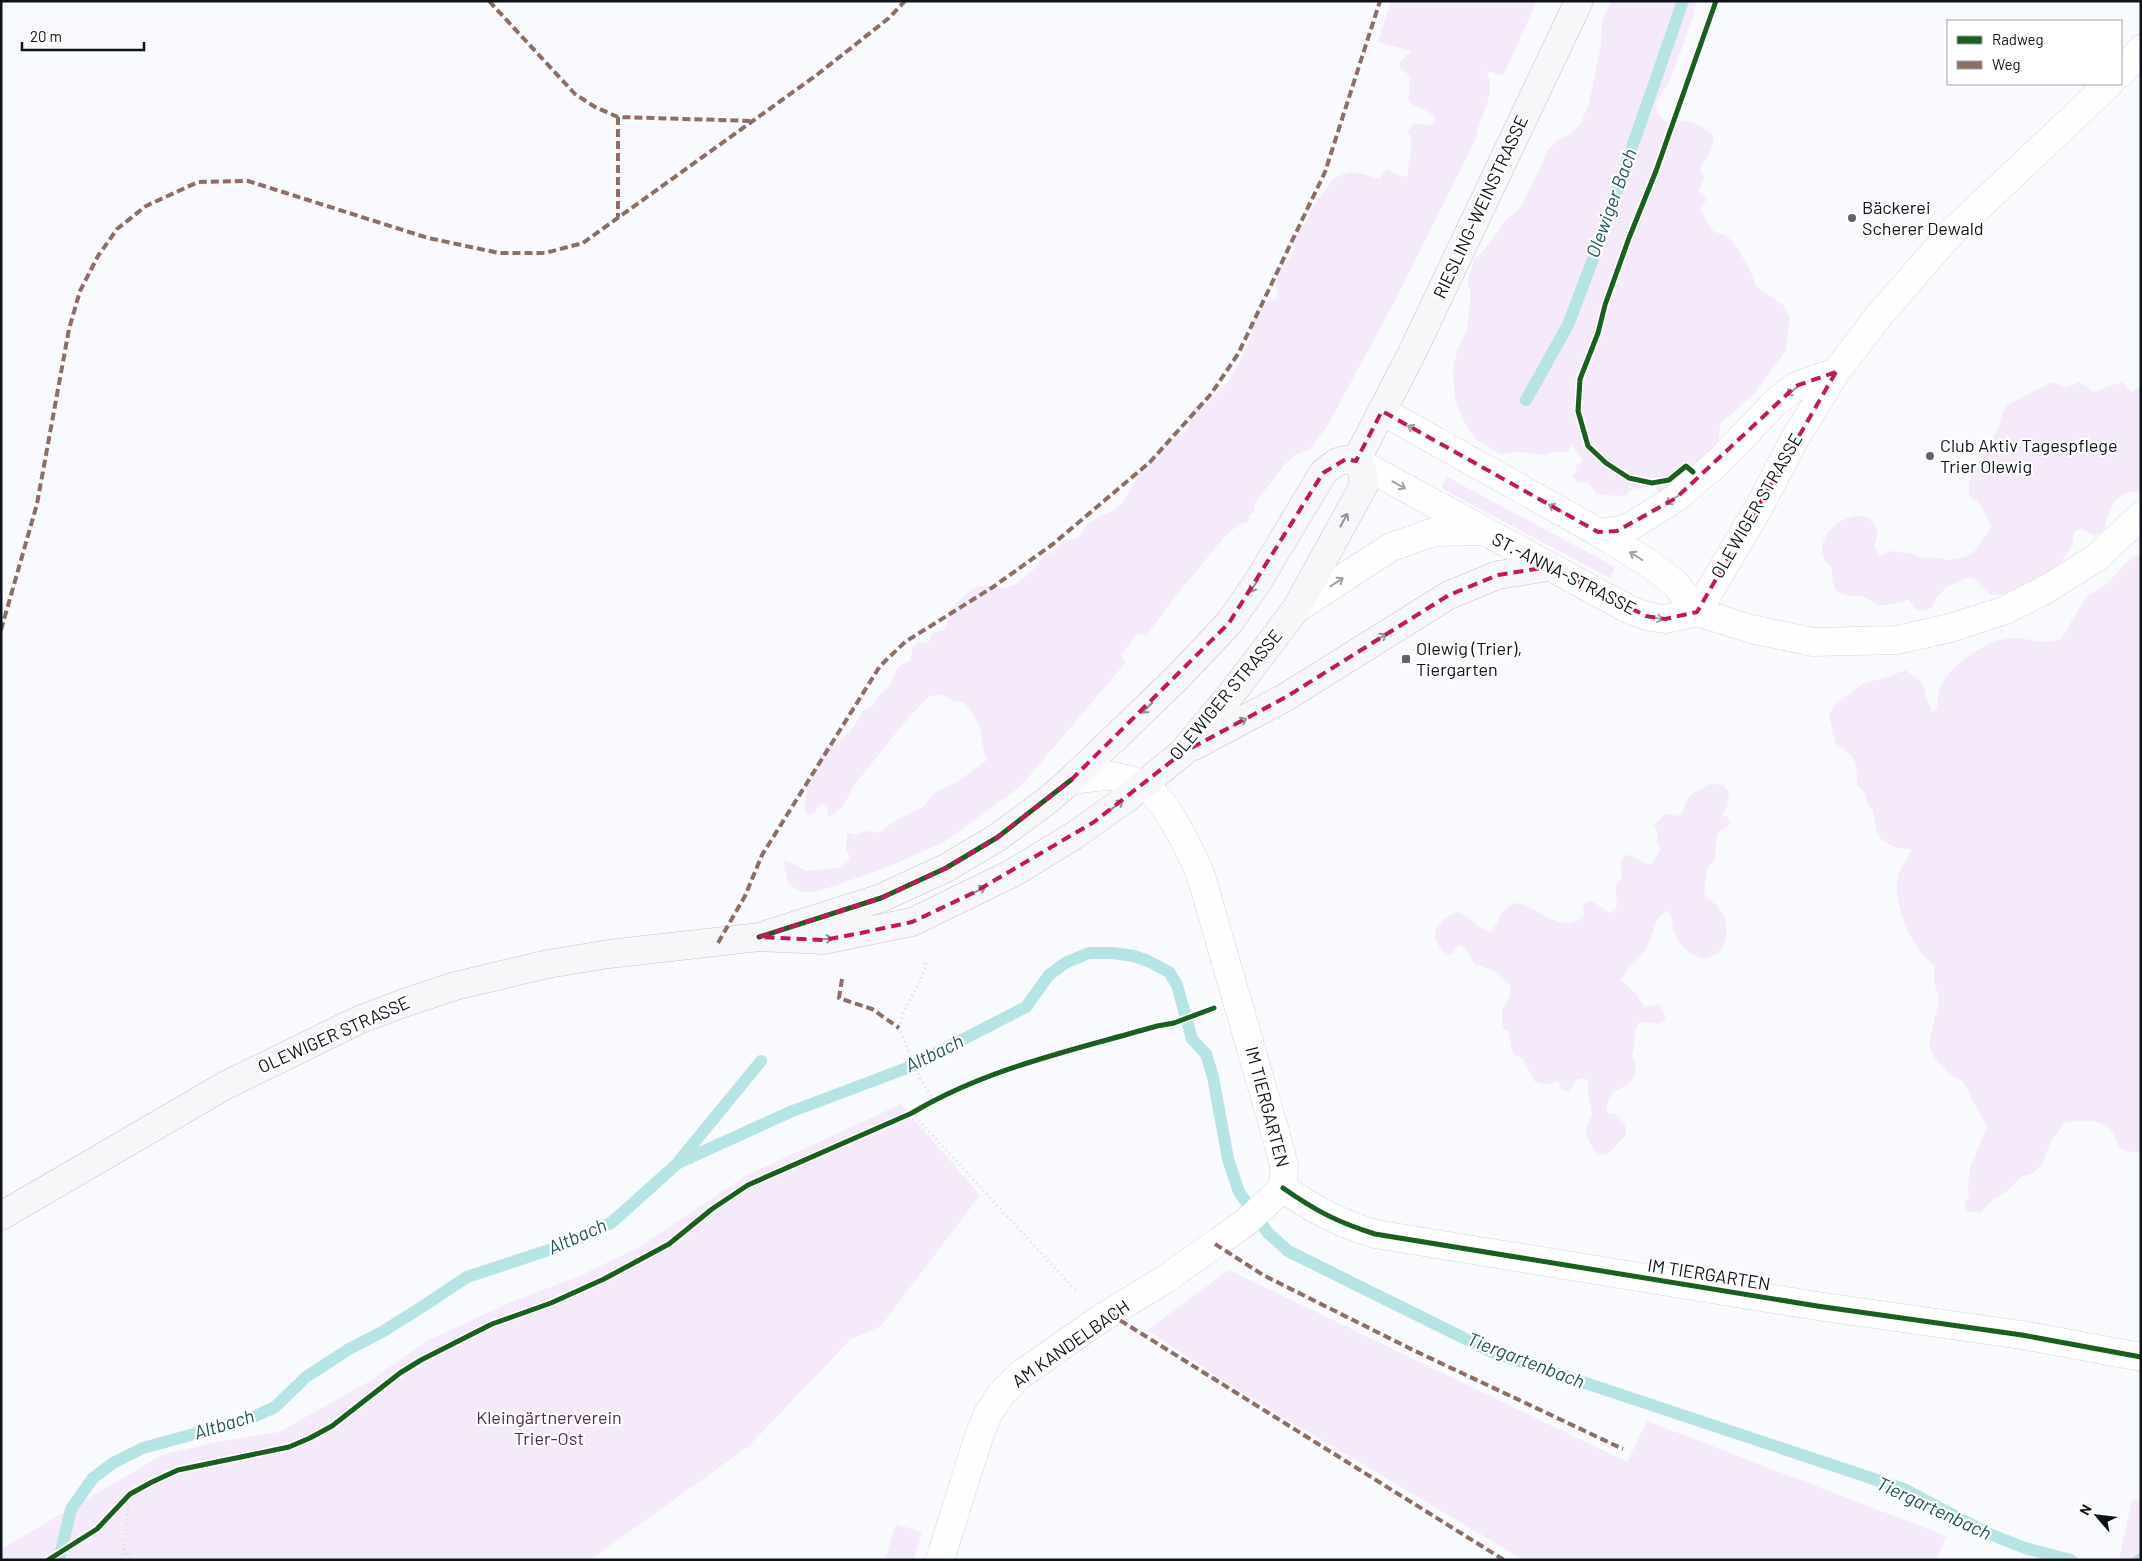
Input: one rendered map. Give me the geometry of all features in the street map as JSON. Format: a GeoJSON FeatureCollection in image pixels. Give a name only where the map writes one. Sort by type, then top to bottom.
{"type":"FeatureCollection","features":[{"type":"Feature","properties":{"kind":"main road","name":"RIESLING-WEINSTRASSE"},"geometry":{"type":"LineString","coordinates":[[1382,411],[1412,355],[1579,1]]}},
{"type":"Feature","properties":{"kind":"main road"},"geometry":{"type":"LineString","coordinates":[[1356,462],[1382,411]]}},
{"type":"Feature","properties":{"kind":"main road","name":"OLEWIGER STRASSE"},"geometry":{"type":"LineString","coordinates":[[1,1216],[226,1085],[359,1020],[404,1003],[456,986],[548,964],[609,954],[759,937],[824,940],[912,922],[1010,874],[1088,826],[1144,786],[1182,753],[1236,688],[1296,609],[1364,485],[1362,471],[1356,462],[1346,459],[1334,463],[1323,472],[1255,586],[1229,623],[1177,678],[1071,780],[998,837],[946,868],[880,898],[759,937]]}},
{"type":"Feature","properties":{"kind":"main road"},"geometry":{"type":"LineString","coordinates":[[1182,753],[1286,697],[1449,595],[1498,575],[1549,567]]}},
{"type":"Feature","properties":{"kind":"street"},"geometry":{"type":"LineString","coordinates":[[2122,72],[2141,49]]}},
{"type":"Feature","properties":{"kind":"street","name":"OLEWIGER STRASSE"},"geometry":{"type":"LineString","coordinates":[[1696,612],[1758,509],[1794,440],[1836,372],[1877,318],[1950,234],[2108,85]]}},
{"type":"Feature","properties":{"kind":"street"},"geometry":{"type":"LineString","coordinates":[[1598,532],[1617,531],[1633,525],[1676,498],[1718,462],[1776,402],[1796,386],[1836,372]]}},
{"type":"Feature","properties":{"kind":"street"},"geometry":{"type":"LineString","coordinates":[[1382,411],[1598,532],[1676,584],[1696,612],[1751,630],[1813,642],[1897,640],[1950,628],[2003,611],[2045,590],[2096,558],[2141,516]]}},
{"type":"Feature","properties":{"kind":"street","name":"ST.-ANNA-STRASSE"},"geometry":{"type":"LineString","coordinates":[[1356,462],[1628,609],[1646,616],[1665,619],[1696,612]]}},
{"type":"Feature","properties":{"kind":"street"},"geometry":{"type":"LineString","coordinates":[[1296,609],[1391,547],[1434,532],[1482,531]]}},
{"type":"Feature","properties":{"kind":"street"},"geometry":{"type":"LineString","coordinates":[[1071,780],[1111,776],[1144,786]]}},
{"type":"Feature","properties":{"kind":"street","name":"IM TIERGARTEN"},"geometry":{"type":"LineString","coordinates":[[1144,786],[1158,800],[1171,818],[1191,851],[1201,876],[1284,1165],[1283,1188],[1306,1204],[1341,1223],[1375,1234],[1817,1306],[2022,1335],[2141,1358]]}},
{"type":"Feature","properties":{"kind":"street","name":"AM KANDELBACH"},"geometry":{"type":"LineString","coordinates":[[940,1560],[976,1444],[988,1414],[1000,1395],[1020,1375],[1100,1320],[1164,1280],[1253,1215],[1283,1188]]}},
{"type":"Feature","properties":{"kind":"path"},"geometry":{"type":"LineString","coordinates":[[926,963],[920,981],[902,1013],[899,1028],[920,1078],[933,1100]]}},
{"type":"Feature","properties":{"kind":"path"},"geometry":{"type":"LineString","coordinates":[[912,1113],[1081,1296]]}},
{"type":"Feature","properties":{"kind":"path"},"geometry":{"type":"LineString","coordinates":[[122,1560],[130,1494]]}},
{"type":"Feature","properties":{"kind":"path"},"geometry":{"type":"LineString","coordinates":[[124,1549],[132,1560]]}},
{"type":"Feature","properties":{"kind":"highlighted area"},"geometry":{"type":"Polygon","coordinates":[[[1836,372],[1697,612],[1665,619],[1646,616],[1549,567],[1498,575],[1449,595],[1286,697],[1182,753],[1094,822],[973,893],[912,922],[861,933],[824,940],[759,937],[881,898],[946,868],[998,837],[1071,780],[1229,623],[1323,473],[1346,459],[1356,461],[1382,411],[1598,532],[1617,531],[1676,498],[1796,386],[1836,372]]]}},
{"type":"Feature","properties":{"kind":"green space"},"geometry":{"type":"Polygon","coordinates":[[[1391,1],[1537,1],[1503,76],[1486,71],[1489,79],[1489,96],[1476,138],[1391,308],[1328,425],[1310,449],[1297,454],[1287,462],[1254,504],[1254,512],[1249,515],[1248,522],[1240,524],[1226,535],[1170,603],[1146,636],[1138,633],[1120,656],[1126,662],[1021,786],[944,842],[885,868],[816,892],[800,892],[788,883],[783,862],[787,861],[807,871],[839,868],[850,858],[846,850],[847,834],[856,835],[867,831],[880,833],[896,821],[922,808],[936,791],[954,784],[987,760],[978,724],[963,702],[955,702],[944,695],[929,696],[903,724],[853,787],[837,812],[828,816],[827,806],[821,804],[815,812],[809,815],[804,809],[808,792],[805,786],[814,777],[818,760],[825,747],[845,737],[865,709],[871,707],[882,692],[888,688],[898,667],[911,660],[912,648],[919,642],[928,643],[932,633],[944,630],[947,625],[948,610],[972,589],[978,586],[1003,588],[1015,585],[1033,570],[1043,555],[1053,552],[1065,540],[1078,538],[1088,523],[1113,510],[1124,501],[1141,469],[1163,444],[1172,440],[1178,433],[1187,432],[1195,406],[1200,402],[1209,401],[1226,384],[1235,370],[1250,341],[1254,320],[1268,300],[1274,300],[1278,296],[1275,278],[1294,252],[1299,228],[1306,222],[1310,211],[1336,177],[1350,172],[1380,179],[1388,169],[1397,175],[1405,177],[1408,175],[1411,143],[1408,132],[1413,124],[1431,125],[1436,119],[1429,112],[1414,106],[1408,99],[1410,76],[1400,68],[1400,62],[1411,51],[1378,42],[1391,1]]]}},
{"type":"Feature","properties":{"kind":"green space"},"geometry":{"type":"Polygon","coordinates":[[[1611,1],[1699,1],[1670,80],[1656,104],[1657,113],[1665,122],[1690,122],[1713,135],[1713,145],[1700,170],[1704,177],[1698,192],[1707,199],[1700,209],[1714,232],[1725,235],[1732,241],[1749,267],[1756,286],[1783,305],[1790,318],[1786,350],[1754,394],[1720,424],[1718,447],[1659,495],[1655,486],[1633,489],[1626,495],[1597,494],[1588,483],[1578,482],[1572,476],[1577,470],[1575,466],[1583,460],[1570,445],[1569,450],[1564,452],[1556,451],[1544,455],[1519,452],[1500,454],[1477,440],[1465,423],[1455,400],[1453,367],[1458,348],[1467,330],[1471,292],[1467,283],[1474,259],[1484,250],[1507,219],[1520,208],[1540,169],[1546,152],[1558,140],[1572,133],[1582,121],[1589,103],[1601,45],[1602,21],[1611,1]]]}},
{"type":"Feature","properties":{"kind":"green space"},"geometry":{"type":"Polygon","coordinates":[[[2051,382],[2066,387],[2080,382],[2093,392],[2122,382],[2132,392],[2141,387],[2141,491],[2124,494],[2116,500],[2108,514],[2105,529],[2095,536],[2082,529],[2076,530],[2072,546],[2059,568],[2051,573],[2040,575],[2024,587],[2005,594],[1990,595],[1974,579],[1966,578],[1947,587],[1936,598],[1932,607],[1925,611],[1915,609],[1909,600],[1879,605],[1862,596],[1849,596],[1837,592],[1833,583],[1831,566],[1823,557],[1822,546],[1826,536],[1834,527],[1844,520],[1855,516],[1866,517],[1874,524],[1877,535],[1874,546],[1880,556],[1892,551],[1913,554],[1922,558],[1932,557],[1950,560],[1973,553],[1991,527],[1980,505],[1970,495],[1969,486],[1974,469],[1995,434],[2006,406],[2051,382]]]}},
{"type":"Feature","properties":{"kind":"green space"},"geometry":{"type":"Polygon","coordinates":[[[1447,477],[1615,567],[1610,578],[1441,488],[1447,477]]]}},
{"type":"Feature","properties":{"kind":"green space"},"geometry":{"type":"Polygon","coordinates":[[[2141,551],[2141,1152],[2120,1148],[2112,1132],[2098,1122],[2066,1122],[2051,1141],[2043,1162],[2034,1173],[2021,1177],[1981,1212],[1965,1211],[1969,1195],[1968,1184],[1971,1165],[1987,1127],[1963,1082],[1950,1074],[1934,1058],[1929,1042],[1939,1001],[1934,981],[1935,965],[1923,955],[1912,939],[1899,906],[1897,895],[1899,872],[1912,849],[1898,848],[1880,838],[1876,830],[1873,810],[1868,805],[1865,793],[1857,784],[1854,759],[1835,743],[1829,715],[1834,705],[1864,683],[1888,677],[1905,670],[1922,682],[1932,712],[1937,709],[1940,688],[1946,678],[1953,669],[1972,653],[2005,639],[2015,638],[2043,642],[2061,639],[2086,597],[2109,582],[2125,564],[2141,551]]]}},
{"type":"Feature","properties":{"kind":"green space"},"geometry":{"type":"Polygon","coordinates":[[[1710,784],[1724,785],[1729,792],[1727,808],[1722,815],[1731,822],[1717,836],[1715,856],[1712,864],[1708,867],[1704,889],[1705,897],[1718,907],[1725,919],[1727,931],[1724,943],[1718,952],[1710,957],[1699,957],[1688,951],[1678,940],[1671,917],[1667,911],[1655,925],[1644,952],[1623,976],[1621,980],[1636,994],[1644,1007],[1659,1004],[1666,1018],[1659,1024],[1639,1023],[1632,1056],[1636,1067],[1634,1078],[1628,1085],[1612,1094],[1606,1109],[1609,1114],[1615,1114],[1625,1124],[1626,1135],[1607,1155],[1597,1153],[1586,1134],[1586,1128],[1592,1114],[1588,1081],[1582,1078],[1578,1079],[1569,1091],[1564,1091],[1557,1081],[1547,1085],[1535,1082],[1523,1059],[1514,1054],[1508,1031],[1503,1029],[1502,1011],[1510,996],[1511,986],[1497,972],[1475,964],[1463,946],[1458,946],[1451,955],[1447,955],[1437,942],[1436,930],[1443,920],[1457,912],[1490,933],[1504,910],[1512,904],[1518,903],[1551,919],[1568,923],[1576,921],[1584,915],[1583,904],[1590,900],[1610,913],[1616,910],[1615,886],[1622,878],[1621,862],[1624,856],[1629,855],[1647,864],[1651,864],[1661,848],[1657,843],[1658,834],[1654,825],[1665,814],[1680,816],[1688,798],[1693,793],[1710,784]]]}},
{"type":"Feature","properties":{"kind":"green space","name":"Kleingärtnerverein Trier-Ost"},"geometry":{"type":"Polygon","coordinates":[[[901,1104],[980,1195],[881,1326],[851,1339],[749,1446],[590,1560],[1,1560],[1,1549],[162,1455],[211,1443],[279,1432],[370,1381],[427,1341],[507,1304],[584,1274],[639,1247],[745,1176],[901,1104]]]}},
{"type":"Feature","properties":{"kind":"green space"},"geometry":{"type":"Polygon","coordinates":[[[1229,1270],[1627,1462],[1647,1421],[1946,1536],[1937,1560],[1524,1560],[1246,1395],[1147,1330],[1229,1270]]]}},
{"type":"Feature","properties":{"kind":"green space"},"geometry":{"type":"Polygon","coordinates":[[[2132,1500],[2141,1501],[2141,1560],[2119,1560],[2132,1500]]]}},
{"type":"Feature","properties":{"kind":"green space"},"geometry":{"type":"Polygon","coordinates":[[[896,1524],[922,1532],[914,1560],[885,1560],[896,1524]]]}},
{"type":"Feature","properties":{"kind":"waterway","name":"Olewiger Bach"},"geometry":{"type":"LineString","coordinates":[[1526,400],[1568,325],[1592,262],[1683,1]]}},
{"type":"Feature","properties":{"kind":"waterway","name":"Altbach"},"geometry":{"type":"LineString","coordinates":[[59,1560],[71,1509],[93,1478],[113,1463],[143,1448],[249,1419],[275,1407],[306,1377],[349,1349],[382,1332],[467,1277],[561,1246],[611,1223],[678,1163],[790,1112],[907,1068],[1026,1007],[1049,975],[1065,963],[1089,953],[1113,953],[1134,956],[1169,972],[1177,985],[1192,1039],[1206,1054],[1213,1077],[1228,1159],[1239,1192],[1268,1233],[1288,1251],[1492,1352],[1904,1489],[1987,1533],[2025,1548],[2071,1560]]}},
{"type":"Feature","properties":{"kind":"waterway","name":"Olewiger Bach"},"geometry":{"type":"LineString","coordinates":[[679,1161],[761,1061]]}},
{"type":"Feature","properties":{"kind":"marked path"},"geometry":{"type":"LineString","coordinates":[[489,1],[575,94],[595,107],[618,117],[753,121]]}},
{"type":"Feature","properties":{"kind":"marked path"},"geometry":{"type":"LineString","coordinates":[[1,630],[37,504],[69,329],[80,291],[98,256],[117,229],[146,206],[198,182],[248,181],[428,238],[499,253],[545,253],[583,243],[818,74],[889,18],[905,1]]}},
{"type":"Feature","properties":{"kind":"marked path"},"geometry":{"type":"LineString","coordinates":[[718,943],[745,896],[762,855],[880,666],[905,642],[993,587],[1053,544],[1150,462],[1211,394],[1238,354],[1325,172],[1380,1]]}},
{"type":"Feature","properties":{"kind":"marked path"},"geometry":{"type":"LineString","coordinates":[[618,117],[618,217]]}},
{"type":"Feature","properties":{"kind":"marked path"},"geometry":{"type":"LineString","coordinates":[[842,979],[839,998],[872,1009],[899,1028]]}},
{"type":"Feature","properties":{"kind":"marked path"},"geometry":{"type":"LineString","coordinates":[[1215,1244],[1263,1275],[1413,1350],[1623,1449]]}},
{"type":"Feature","properties":{"kind":"marked path"},"geometry":{"type":"LineString","coordinates":[[1110,1314],[1504,1560]]}},
{"type":"Feature","properties":{"kind":"cycle path"},"geometry":{"type":"LineString","coordinates":[[1693,472],[1686,466],[1669,480],[1652,483],[1629,478],[1606,463],[1588,446],[1578,411],[1580,379],[1598,333],[1605,305],[1629,238],[1656,171],[1716,1]]}},
{"type":"Feature","properties":{"kind":"cycle path"},"geometry":{"type":"LineString","coordinates":[[759,937],[881,898],[946,868],[998,837],[1071,780]]}},
{"type":"Feature","properties":{"kind":"cycle path"},"geometry":{"type":"LineString","coordinates":[[48,1560],[97,1529],[130,1494],[152,1482],[178,1470],[289,1447],[310,1438],[332,1426],[400,1373],[421,1360],[492,1324],[551,1303],[604,1279],[669,1244],[712,1209],[748,1185],[912,1113],[970,1084],[1001,1072],[1063,1052],[1174,1023],[1214,1008]]}},
{"type":"Feature","properties":{"kind":"cycle path"},"geometry":{"type":"LineString","coordinates":[[1283,1188],[1327,1215],[1375,1234],[1817,1306],[2022,1335],[2141,1357]]}},
{"type":"Feature","properties":{"kind":"place","name":"Bäckerei Scherer Dewald"},"geometry":{"type":"Point","coordinates":[1852,218]}},
{"type":"Feature","properties":{"kind":"place","name":"Club Aktiv Tagespflege Trier Olewig"},"geometry":{"type":"Point","coordinates":[1930,456]}},
{"type":"Feature","properties":{"kind":"place","name":"Olewig (Trier), Tiergarten"},"geometry":{"type":"Point","coordinates":[1406,659]}},
{"type":"Feature","properties":{"kind":"water label","name":"Tiergartenbach"},"geometry":{"type":"Point","coordinates":[1526,1360]}},
{"type":"Feature","properties":{"kind":"water label","name":"Tiergartenbach"},"geometry":{"type":"Point","coordinates":[1934,1508]}}]}
